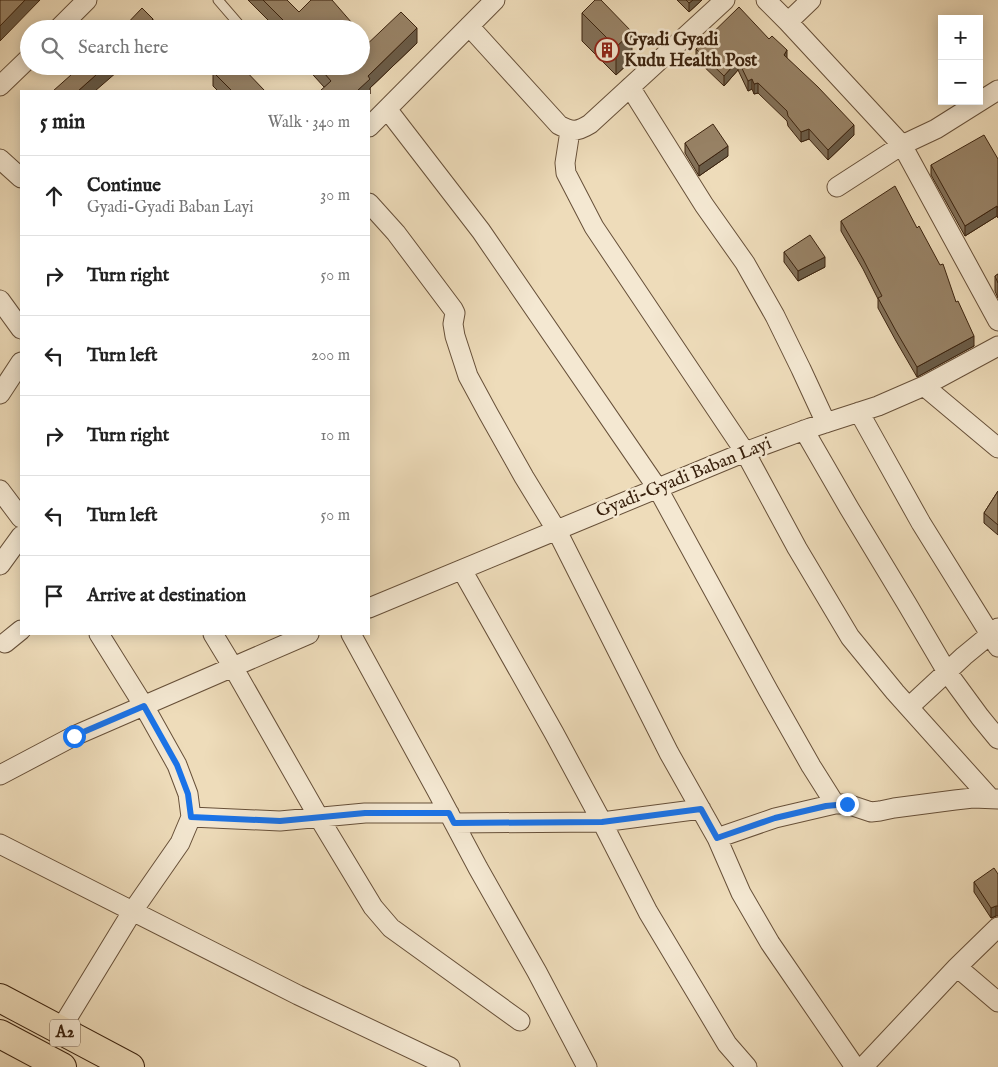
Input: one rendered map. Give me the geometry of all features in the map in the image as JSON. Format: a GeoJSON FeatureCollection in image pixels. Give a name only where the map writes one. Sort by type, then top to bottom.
{"type":"FeatureCollection","features":[{"type":"Feature","properties":{"kind":"highway","name":"A2"},"geometry":{"type":"LineString","coordinates":[[0,998],[130,1067]]}},
{"type":"Feature","properties":{"kind":"highway","name":"A2"},"geometry":{"type":"LineString","coordinates":[[0,1034],[62,1067]]}},
{"type":"Feature","properties":{"kind":"street"},"geometry":{"type":"LineString","coordinates":[[67,20],[87,0]]}},
{"type":"Feature","properties":{"kind":"street"},"geometry":{"type":"LineString","coordinates":[[370,126],[495,0]]}},
{"type":"Feature","properties":{"kind":"street"},"geometry":{"type":"LineString","coordinates":[[469,26],[559,126],[570,131],[581,130],[590,124],[725,0]]}},
{"type":"Feature","properties":{"kind":"street"},"geometry":{"type":"LineString","coordinates":[[766,0],[902,145],[998,321]]}},
{"type":"Feature","properties":{"kind":"street"},"geometry":{"type":"LineString","coordinates":[[788,22],[811,0]]}},
{"type":"Feature","properties":{"kind":"street"},"geometry":{"type":"LineString","coordinates":[[0,86],[20,67]]}},
{"type":"Feature","properties":{"kind":"street"},"geometry":{"type":"LineString","coordinates":[[630,87],[704,205],[745,264],[775,316],[826,423]]}},
{"type":"Feature","properties":{"kind":"street"},"geometry":{"type":"LineString","coordinates":[[837,187],[902,145],[995,98]]}},
{"type":"Feature","properties":{"kind":"street"},"geometry":{"type":"LineString","coordinates":[[387,108],[487,239],[658,489],[768,690],[835,804]]}},
{"type":"Feature","properties":{"kind":"street"},"geometry":{"type":"LineString","coordinates":[[570,131],[565,163],[566,173],[594,227],[745,452],[797,548],[850,637],[909,707],[995,799]]}},
{"type":"Feature","properties":{"kind":"street"},"geometry":{"type":"LineString","coordinates":[[0,159],[20,177]]}},
{"type":"Feature","properties":{"kind":"street"},"geometry":{"type":"LineString","coordinates":[[370,204],[396,233],[453,309],[455,313],[453,324],[455,336],[468,376],[524,477],[557,531],[669,753],[717,838],[741,893],[770,942],[856,1067]]}},
{"type":"Feature","properties":{"kind":"street"},"geometry":{"type":"LineString","coordinates":[[0,300],[20,328]]}},
{"type":"Feature","properties":{"kind":"street","name":"Gyadi-Gyadi Baban Layi"},"geometry":{"type":"LineString","coordinates":[[370,608],[745,452],[804,430],[878,406],[924,386],[998,346]]}},
{"type":"Feature","properties":{"kind":"street"},"geometry":{"type":"LineString","coordinates":[[0,394],[20,364]]}},
{"type":"Feature","properties":{"kind":"street"},"geometry":{"type":"LineString","coordinates":[[924,386],[998,448]]}},
{"type":"Feature","properties":{"kind":"street"},"geometry":{"type":"LineString","coordinates":[[859,412],[921,523],[996,637],[964,656],[909,707]]}},
{"type":"Feature","properties":{"kind":"street"},"geometry":{"type":"LineString","coordinates":[[804,430],[947,672],[998,739]]}},
{"type":"Feature","properties":{"kind":"street"},"geometry":{"type":"LineString","coordinates":[[0,490],[20,517]]}},
{"type":"Feature","properties":{"kind":"street"},"geometry":{"type":"LineString","coordinates":[[0,565],[20,537]]}},
{"type":"Feature","properties":{"kind":"street"},"geometry":{"type":"LineString","coordinates":[[462,570],[602,822],[648,912],[727,1044],[747,1067]]}},
{"type":"Feature","properties":{"kind":"street"},"geometry":{"type":"LineString","coordinates":[[5,643],[20,631]]}},
{"type":"Feature","properties":{"kind":"street"},"geometry":{"type":"LineString","coordinates":[[60,1030],[132,912],[180,843],[191,817],[188,794],[177,765],[144,706],[100,635]]}},
{"type":"Feature","properties":{"kind":"street"},"geometry":{"type":"LineString","coordinates":[[214,635],[373,907],[391,928],[520,1021]]}},
{"type":"Feature","properties":{"kind":"street"},"geometry":{"type":"LineString","coordinates":[[0,775],[74,736],[307,635]]}},
{"type":"Feature","properties":{"kind":"street"},"geometry":{"type":"LineString","coordinates":[[353,635],[588,1067]]}},
{"type":"Feature","properties":{"kind":"street"},"geometry":{"type":"LineString","coordinates":[[717,838],[775,818],[835,804],[847,804],[871,812],[973,798],[995,799]]}},
{"type":"Feature","properties":{"kind":"street"},"geometry":{"type":"LineString","coordinates":[[191,817],[280,821],[365,813],[452,818],[602,822],[701,809]]}},
{"type":"Feature","properties":{"kind":"street"},"geometry":{"type":"LineString","coordinates":[[0,844],[298,995],[450,1067]]}},
{"type":"Feature","properties":{"kind":"street"},"geometry":{"type":"LineString","coordinates":[[863,1067],[957,967],[998,927]]}},
{"type":"Feature","properties":{"kind":"street"},"geometry":{"type":"LineString","coordinates":[[957,967],[998,1002]]}},
{"type":"Feature","properties":{"kind":"lane"},"geometry":{"type":"LineString","coordinates":[[218,0],[235,20]]}},
{"type":"Feature","properties":{"kind":"building"},"geometry":{"type":"Polygon","coordinates":[[[0,0],[25,0],[0,26],[0,0]]]}},
{"type":"Feature","properties":{"kind":"building"},"geometry":{"type":"Polygon","coordinates":[[[263,0],[287,0],[299,12],[311,0],[332,0],[349,20],[283,20],[263,0]]]}},
{"type":"Feature","properties":{"kind":"building"},"geometry":{"type":"Polygon","coordinates":[[[595,0],[601,0],[632,32],[616,47],[582,13],[595,0]]]}},
{"type":"Feature","properties":{"kind":"building"},"geometry":{"type":"Polygon","coordinates":[[[739,7],[769,39],[772,36],[787,50],[784,55],[854,125],[828,150],[809,129],[801,132],[788,116],[787,111],[758,83],[754,84],[752,79],[748,81],[738,60],[724,76],[696,49],[739,7]]]}},
{"type":"Feature","properties":{"kind":"building"},"geometry":{"type":"Polygon","coordinates":[[[142,8],[153,19],[152,20],[131,20],[142,8]]]}},
{"type":"Feature","properties":{"kind":"building"},"geometry":{"type":"Polygon","coordinates":[[[401,12],[417,28],[370,74],[370,41],[401,12]]]}},
{"type":"Feature","properties":{"kind":"building"},"geometry":{"type":"Polygon","coordinates":[[[71,75],[96,75],[79,90],[54,90],[71,75]]]}},
{"type":"Feature","properties":{"kind":"building"},"geometry":{"type":"Polygon","coordinates":[[[216,75],[250,75],[264,90],[231,90],[216,75]]]}},
{"type":"Feature","properties":{"kind":"building"},"geometry":{"type":"Polygon","coordinates":[[[326,75],[369,75],[370,79],[358,90],[321,90],[331,81],[326,75]]]}},
{"type":"Feature","properties":{"kind":"building"},"geometry":{"type":"Polygon","coordinates":[[[713,124],[728,146],[699,166],[685,143],[713,124]]]}},
{"type":"Feature","properties":{"kind":"building"},"geometry":{"type":"Polygon","coordinates":[[[984,135],[998,159],[998,208],[997,206],[965,226],[931,165],[984,135]]]}},
{"type":"Feature","properties":{"kind":"building"},"geometry":{"type":"Polygon","coordinates":[[[895,186],[917,228],[919,226],[940,265],[943,264],[956,302],[958,301],[974,336],[917,367],[878,298],[882,296],[841,221],[895,186]]]}},
{"type":"Feature","properties":{"kind":"building"},"geometry":{"type":"Polygon","coordinates":[[[810,235],[825,257],[798,271],[784,252],[810,235]]]}},
{"type":"Feature","properties":{"kind":"building"},"geometry":{"type":"Polygon","coordinates":[[[998,491],[998,525],[984,513],[998,491]]]}},
{"type":"Feature","properties":{"kind":"building"},"geometry":{"type":"Polygon","coordinates":[[[994,868],[998,874],[998,906],[991,908],[974,882],[994,868]]]}},
{"type":"Feature","properties":{"kind":"place","name":"Gyadi Gyadi Kudu Health Post"},"geometry":{"type":"Point","coordinates":[607,50]}},
{"type":"Feature","properties":{"kind":"route"},"geometry":{"type":"LineString","coordinates":[[74,736],[144,706],[177,765],[188,794],[191,817],[280,821],[365,813],[449,813],[454,823],[602,822],[701,809],[717,838],[775,818],[835,804],[847,804]]}}]}
